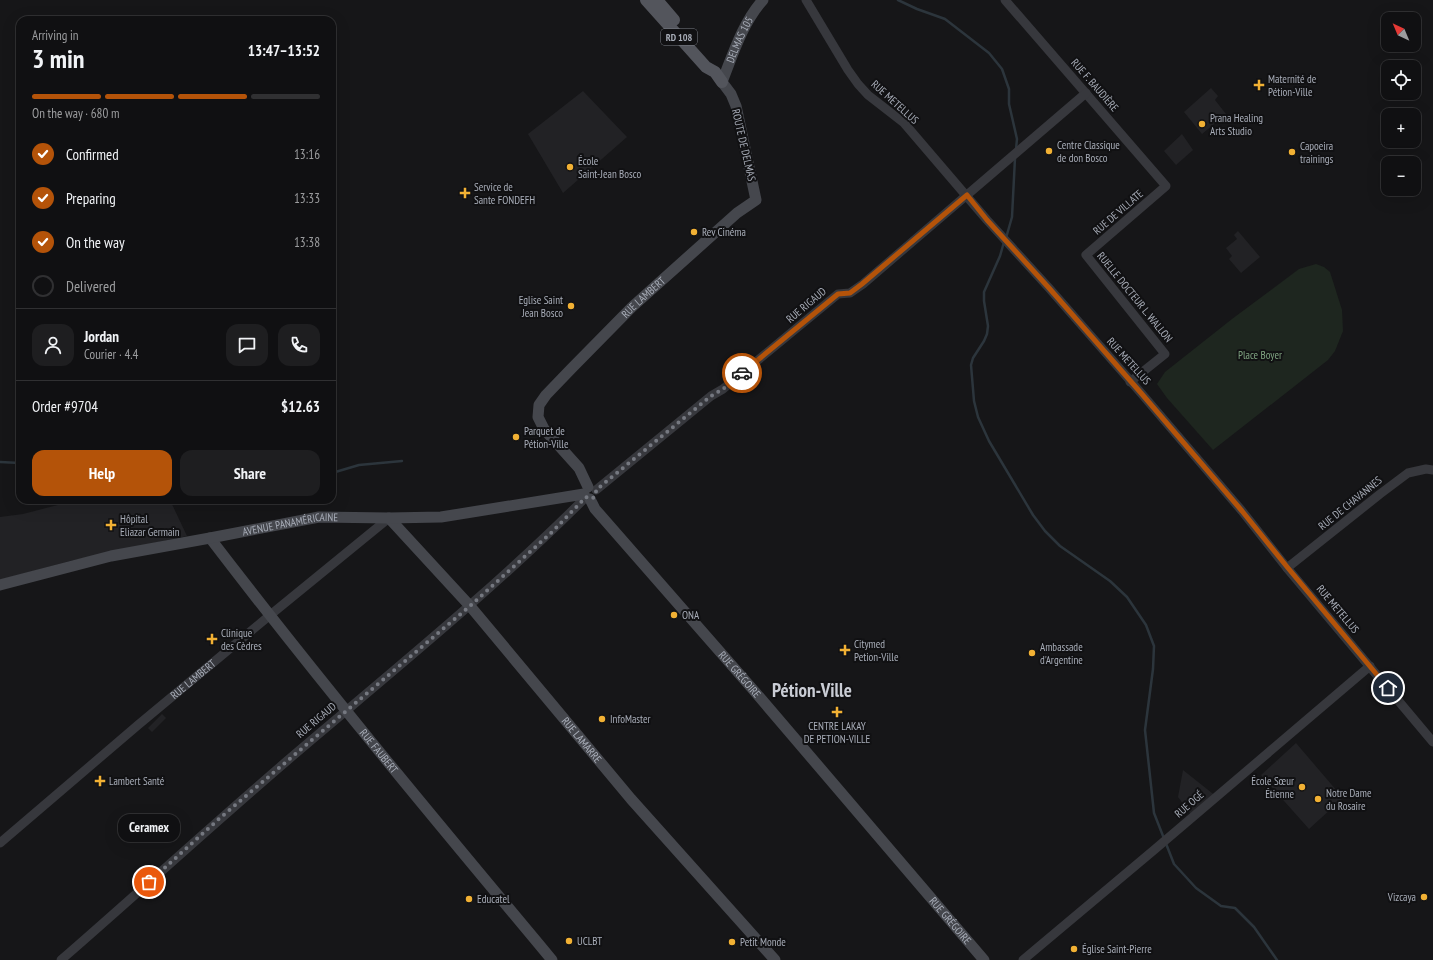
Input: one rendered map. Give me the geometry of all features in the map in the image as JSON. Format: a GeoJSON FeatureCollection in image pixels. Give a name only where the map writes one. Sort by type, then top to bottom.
{"type":"FeatureCollection","features":[{"type":"Feature","properties":{"kind":"main road","name":"ROUTE DE DELMAS"},"geometry":{"type":"LineString","coordinates":[[646,0],[706,67],[715,72]]}},
{"type":"Feature","properties":{"kind":"main road","name":"ROUTE DE DELMAS"},"geometry":{"type":"LineString","coordinates":[[657,0],[712,62],[715,72],[731,94],[736,106],[756,200]]}},
{"type":"Feature","properties":{"kind":"main road","name":"DELMAS 105"},"geometry":{"type":"LineString","coordinates":[[722,82],[750,17],[763,0]]}},
{"type":"Feature","properties":{"kind":"main road","name":"RUE LAMBERT"},"geometry":{"type":"LineString","coordinates":[[539,406],[546,395],[632,307],[737,212],[756,200]]}},
{"type":"Feature","properties":{"kind":"main road","name":"RUE GRÉGOIRE"},"geometry":{"type":"LineString","coordinates":[[539,406],[538,417],[544,429],[579,468],[595,509],[756,693],[984,960]]}},
{"type":"Feature","properties":{"kind":"main road","name":"AVENUE PANAMÉRICAINE"},"geometry":{"type":"LineString","coordinates":[[2,584],[110,556],[319,517],[441,517],[589,493]]}},
{"type":"Feature","properties":{"kind":"main road","name":"RUE LAMARRE"},"geometry":{"type":"LineString","coordinates":[[389,518],[470,606],[550,700],[631,799],[775,960]]}},
{"type":"Feature","properties":{"kind":"main road","name":"RUE FAUBERT"},"geometry":{"type":"LineString","coordinates":[[210,538],[269,616],[347,710],[426,810],[552,960]]}},
{"type":"Feature","properties":{"kind":"street","name":"RUE METELLUS"},"geometry":{"type":"LineString","coordinates":[[806,0],[858,84],[868,94],[904,122],[987,220],[1242,511],[1433,742]]}},
{"type":"Feature","properties":{"kind":"street","name":"RUE F. BAUDIÈRE"},"geometry":{"type":"LineString","coordinates":[[1005,0],[1166,186]]}},
{"type":"Feature","properties":{"kind":"street","name":"RUE RIGAUD"},"geometry":{"type":"LineString","coordinates":[[61,960],[220,818],[470,606],[552,532],[589,493],[711,396],[723,389],[838,294],[850,293],[862,284],[1086,93]]}},
{"type":"Feature","properties":{"kind":"street","name":"RUE DE VILLATE"},"geometry":{"type":"LineString","coordinates":[[1086,255],[1166,186]]}},
{"type":"Feature","properties":{"kind":"street","name":"RUELLE DOCTEUR L. WALLON"},"geometry":{"type":"LineString","coordinates":[[1086,255],[1164,354],[1130,382]]}},
{"type":"Feature","properties":{"kind":"street","name":"RUE DE CHAVANNES"},"geometry":{"type":"LineString","coordinates":[[1288,568],[1408,473],[1426,469],[1433,470]]}},
{"type":"Feature","properties":{"kind":"street","name":"RUE LAMBERT"},"geometry":{"type":"LineString","coordinates":[[0,843],[138,725],[389,518]]}},
{"type":"Feature","properties":{"kind":"street","name":"RUE OGÉ"},"geometry":{"type":"LineString","coordinates":[[1023,960],[1174,834],[1370,666]]}},
{"type":"Feature","properties":{"kind":"shaded area"},"geometry":{"type":"Polygon","coordinates":[[[1211,88],[1218,96],[1215,100],[1226,114],[1202,134],[1184,112],[1211,88]]]}},
{"type":"Feature","properties":{"kind":"shaded area","name":"École Saint-Jean Bosco"},"geometry":{"type":"Polygon","coordinates":[[[583,91],[627,137],[563,193],[528,134],[583,91]]]}},
{"type":"Feature","properties":{"kind":"shaded area"},"geometry":{"type":"Polygon","coordinates":[[[1182,134],[1193,150],[1176,165],[1164,151],[1182,134]]]}},
{"type":"Feature","properties":{"kind":"shaded area"},"geometry":{"type":"Polygon","coordinates":[[[1238,231],[1260,257],[1241,273],[1229,259],[1232,256],[1226,248],[1237,239],[1234,235],[1238,231]]]}},
{"type":"Feature","properties":{"kind":"shaded area"},"geometry":{"type":"Polygon","coordinates":[[[62,504],[172,504],[187,536],[70,561],[0,580],[0,517],[23,514],[62,504]]]}},
{"type":"Feature","properties":{"kind":"shaded area"},"geometry":{"type":"Polygon","coordinates":[[[162,714],[166,718],[152,732],[148,728],[162,714]]]}},
{"type":"Feature","properties":{"kind":"shaded area","name":"École Sœur Étienne"},"geometry":{"type":"Polygon","coordinates":[[[1296,743],[1343,798],[1309,829],[1261,775],[1296,743]]]}},
{"type":"Feature","properties":{"kind":"shaded area"},"geometry":{"type":"Polygon","coordinates":[[[1183,770],[1217,797],[1193,817],[1178,797],[1183,770]]]}},
{"type":"Feature","properties":{"kind":"green space","name":"Place Boyer"},"geometry":{"type":"Polygon","coordinates":[[[1316,264],[1324,267],[1330,272],[1342,310],[1343,331],[1335,351],[1328,360],[1213,450],[1167,398],[1157,384],[1165,372],[1232,319],[1299,269],[1316,264]]]}},
{"type":"Feature","properties":{"kind":"waterway"},"geometry":{"type":"LineString","coordinates":[[898,0],[917,9],[945,19],[989,53],[1002,69],[1009,89],[1009,104],[1017,139],[1016,149]]}},
{"type":"Feature","properties":{"kind":"waterway"},"geometry":{"type":"LineString","coordinates":[[1006,238],[1012,217],[1015,158]]}},
{"type":"Feature","properties":{"kind":"waterway"},"geometry":{"type":"LineString","coordinates":[[1004,242],[1000,256],[984,292],[988,326],[987,334],[973,358],[971,365],[974,401],[978,417],[989,441],[1033,515],[1045,531],[1060,546],[1110,581],[1127,597],[1146,625],[1154,646],[1153,669],[1145,730],[1154,813],[1174,864],[1196,888],[1221,906],[1235,908],[1254,927],[1277,960]]}},
{"type":"Feature","properties":{"kind":"waterway"},"geometry":{"type":"LineString","coordinates":[[336,472],[359,465],[402,461]]}},
{"type":"Feature","properties":{"kind":"waterway"},"geometry":{"type":"LineString","coordinates":[[0,462],[16,463]]}},
{"type":"Feature","properties":{"kind":"way so far"},"geometry":{"type":"LineString","coordinates":[[149,882],[220,818],[470,606],[552,532],[586,497],[590,499],[594,498],[596,490],[711,396],[723,389],[742,373]]}},
{"type":"Feature","properties":{"kind":"place","name":"Maternité de Pétion-Ville"},"geometry":{"type":"Point","coordinates":[1259,85]}},
{"type":"Feature","properties":{"kind":"place","name":"Prana Healing Arts Studio"},"geometry":{"type":"Point","coordinates":[1202,124]}},
{"type":"Feature","properties":{"kind":"place","name":"Centre Classique de don Bosco"},"geometry":{"type":"Point","coordinates":[1049,151]}},
{"type":"Feature","properties":{"kind":"place","name":"Capoeira trainings"},"geometry":{"type":"Point","coordinates":[1292,152]}},
{"type":"Feature","properties":{"kind":"place","name":"École Saint-Jean Bosco"},"geometry":{"type":"Point","coordinates":[570,167]}},
{"type":"Feature","properties":{"kind":"place","name":"Service de Sante FONDEFH"},"geometry":{"type":"Point","coordinates":[465,193]}},
{"type":"Feature","properties":{"kind":"place","name":"Rev Cinéma"},"geometry":{"type":"Point","coordinates":[694,232]}},
{"type":"Feature","properties":{"kind":"place","name":"Eglise Saint Jean Bosco"},"geometry":{"type":"Point","coordinates":[571,306]}},
{"type":"Feature","properties":{"kind":"place","name":"Parquet de Pétion-Ville"},"geometry":{"type":"Point","coordinates":[516,437]}},
{"type":"Feature","properties":{"kind":"place","name":"Hôpital Eliazar Germain"},"geometry":{"type":"Point","coordinates":[111,525]}},
{"type":"Feature","properties":{"kind":"place","name":"ONA"},"geometry":{"type":"Point","coordinates":[674,615]}},
{"type":"Feature","properties":{"kind":"place","name":"Clinique des Cèdres"},"geometry":{"type":"Point","coordinates":[212,639]}},
{"type":"Feature","properties":{"kind":"place","name":"Citymed Petion-Ville"},"geometry":{"type":"Point","coordinates":[845,650]}},
{"type":"Feature","properties":{"kind":"place","name":"Ambassade d'Argentine"},"geometry":{"type":"Point","coordinates":[1032,653]}},
{"type":"Feature","properties":{"kind":"place","name":"CENTRE LAKAY DE PETION-VILLE"},"geometry":{"type":"Point","coordinates":[837,712]}},
{"type":"Feature","properties":{"kind":"place","name":"InfoMaster"},"geometry":{"type":"Point","coordinates":[602,719]}},
{"type":"Feature","properties":{"kind":"place","name":"Lambert Santé"},"geometry":{"type":"Point","coordinates":[100,781]}},
{"type":"Feature","properties":{"kind":"place","name":"École Sœur Étienne"},"geometry":{"type":"Point","coordinates":[1302,787]}},
{"type":"Feature","properties":{"kind":"place","name":"Notre Dame du Rosaire"},"geometry":{"type":"Point","coordinates":[1318,799]}},
{"type":"Feature","properties":{"kind":"place","name":"Ceramex"},"geometry":{"type":"Point","coordinates":[149,882]}},
{"type":"Feature","properties":{"kind":"place","name":"Vizcaya"},"geometry":{"type":"Point","coordinates":[1424,897]}},
{"type":"Feature","properties":{"kind":"place","name":"Educatel"},"geometry":{"type":"Point","coordinates":[469,899]}},
{"type":"Feature","properties":{"kind":"place","name":"UCLBT"},"geometry":{"type":"Point","coordinates":[569,941]}},
{"type":"Feature","properties":{"kind":"place","name":"Petit Monde"},"geometry":{"type":"Point","coordinates":[732,942]}},
{"type":"Feature","properties":{"kind":"place","name":"Église Saint-Pierre"},"geometry":{"type":"Point","coordinates":[1074,949]}},
{"type":"Feature","properties":{"kind":"district","name":"Pétion-Ville"},"geometry":{"type":"Point","coordinates":[812,690]}},
{"type":"Feature","properties":{"kind":"route"},"geometry":{"type":"LineString","coordinates":[[742,373],[838,294],[850,293],[862,284],[967,195],[987,220],[1049,288],[1168,424],[1388,688]]}}]}
